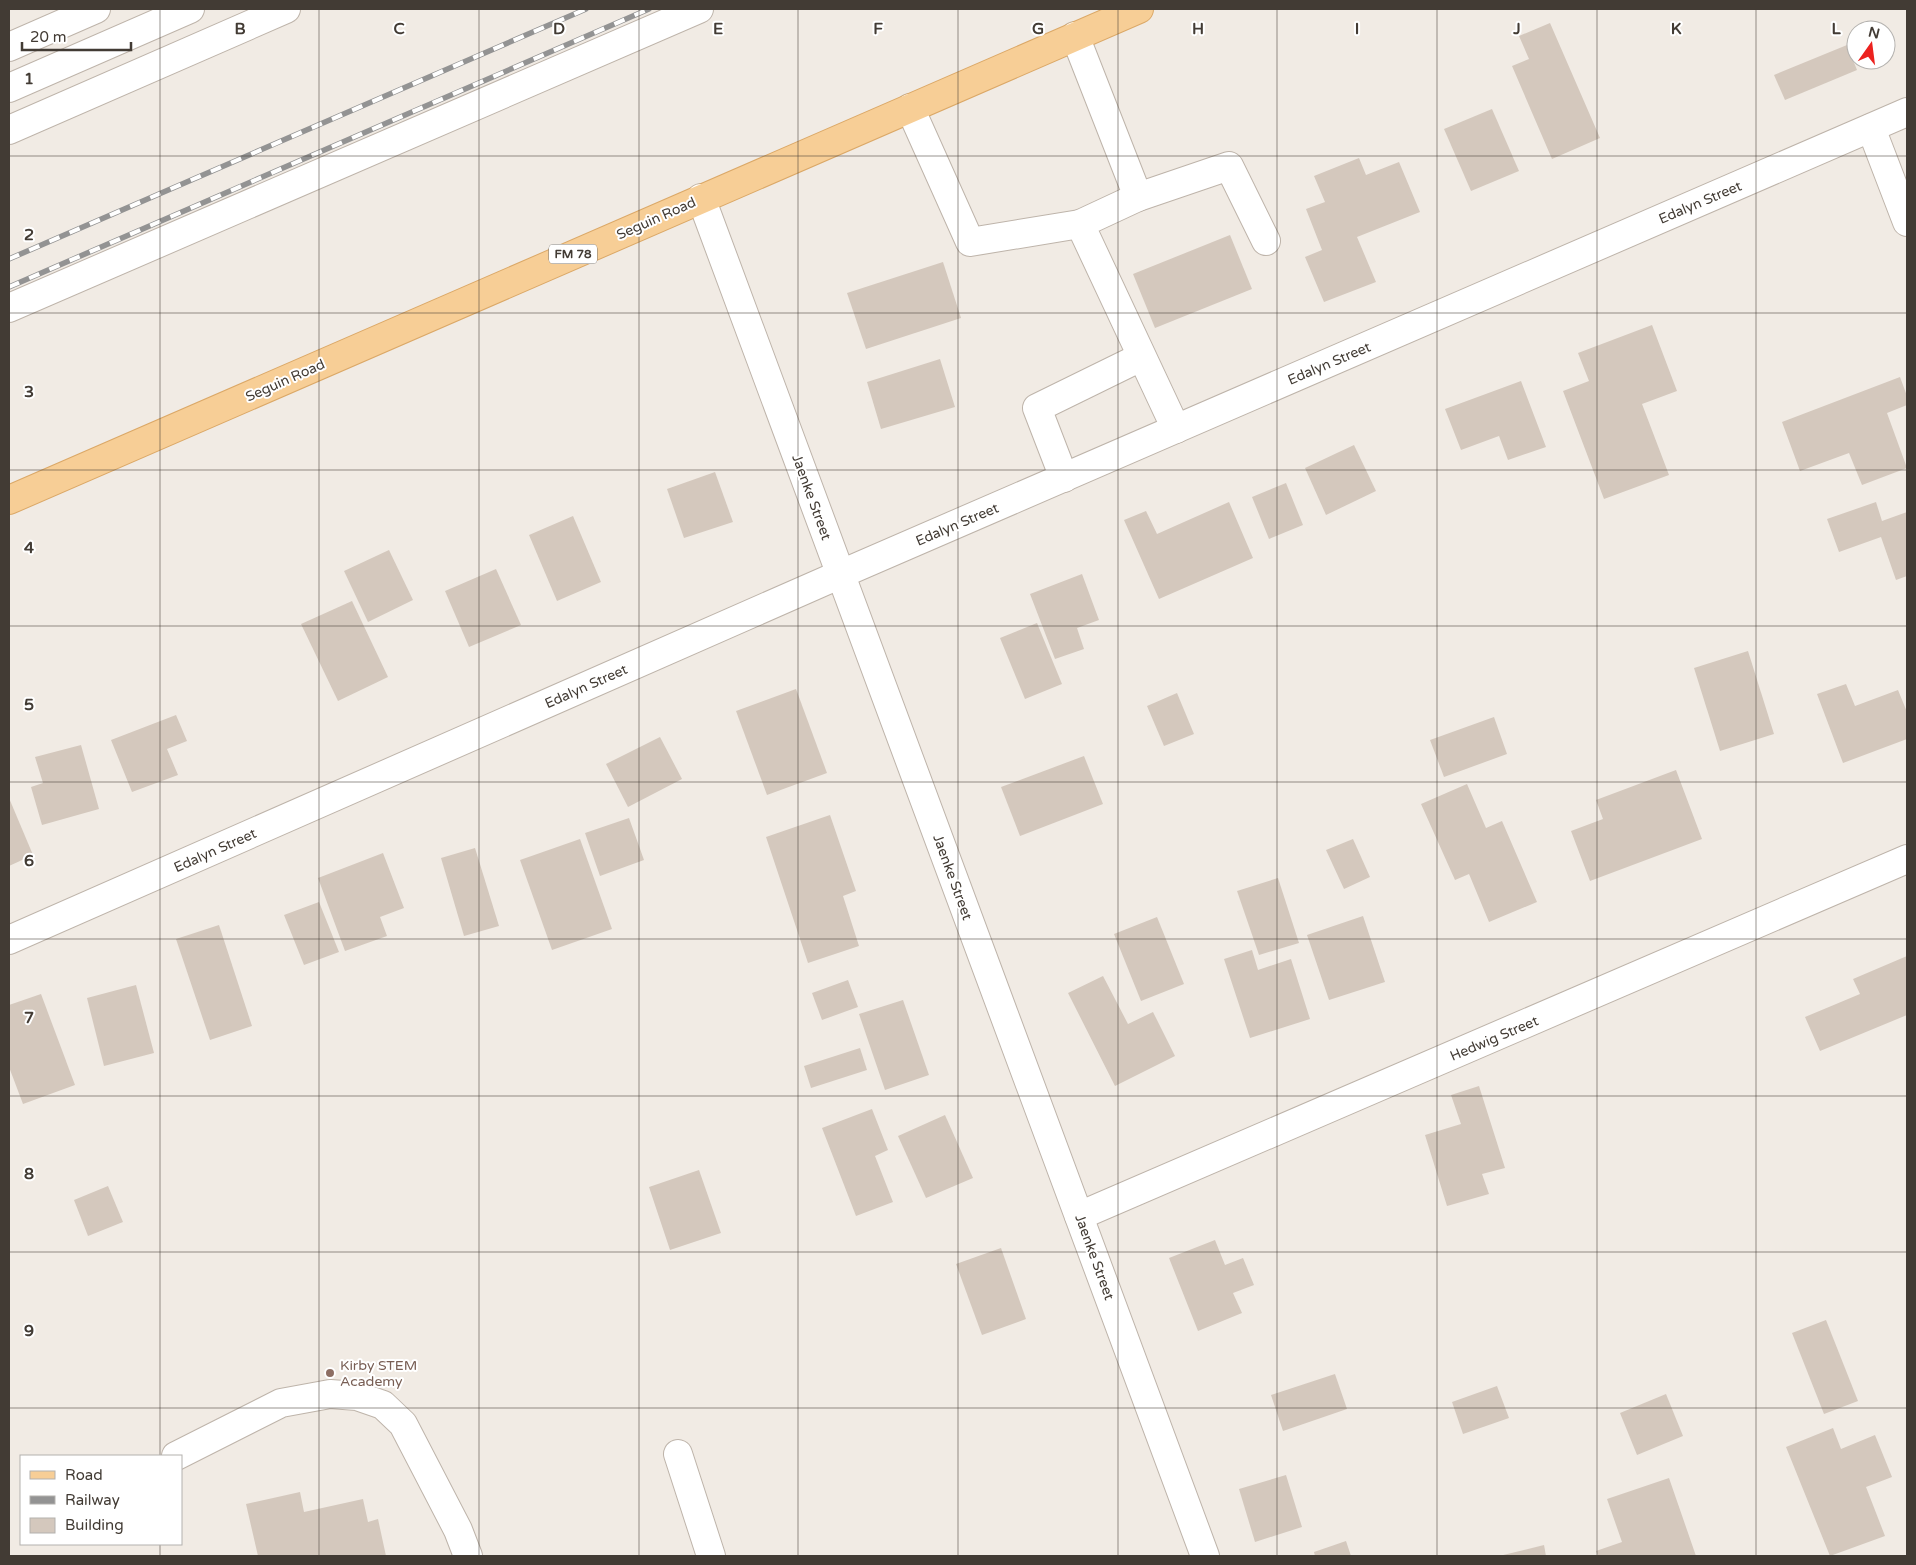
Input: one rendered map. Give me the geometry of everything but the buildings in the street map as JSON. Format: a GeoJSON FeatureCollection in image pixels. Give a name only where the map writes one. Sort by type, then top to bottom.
{"type":"FeatureCollection","features":[{"type":"Feature","properties":{"kind":"main road","name":"Seguin Road"},"geometry":{"type":"LineString","coordinates":[[9,500],[1139,9]]}},
{"type":"Feature","properties":{"kind":"street"},"geometry":{"type":"LineString","coordinates":[[9,47],[96,9]]}},
{"type":"Feature","properties":{"kind":"street"},"geometry":{"type":"LineString","coordinates":[[9,88],[190,9]]}},
{"type":"Feature","properties":{"kind":"street"},"geometry":{"type":"LineString","coordinates":[[9,130],[286,9]]}},
{"type":"Feature","properties":{"kind":"street"},"geometry":{"type":"LineString","coordinates":[[9,308],[699,9]]}},
{"type":"Feature","properties":{"kind":"street"},"geometry":{"type":"LineString","coordinates":[[1075,36],[1138,198]]}},
{"type":"Feature","properties":{"kind":"street"},"geometry":{"type":"LineString","coordinates":[[910,108],[970,242],[1080,224],[1138,198],[1229,166],[1266,241]]}},
{"type":"Feature","properties":{"kind":"street","name":"Edalyn Street"},"geometry":{"type":"LineString","coordinates":[[9,940],[841,574],[1907,112]]}},
{"type":"Feature","properties":{"kind":"street"},"geometry":{"type":"LineString","coordinates":[[1871,128],[1907,222]]}},
{"type":"Feature","properties":{"kind":"street","name":"Jaenke Street"},"geometry":{"type":"LineString","coordinates":[[701,198],[1205,1556]]}},
{"type":"Feature","properties":{"kind":"street"},"geometry":{"type":"LineString","coordinates":[[1080,224],[1176,429]]}},
{"type":"Feature","properties":{"kind":"street"},"geometry":{"type":"LineString","coordinates":[[1064,478],[1037,408],[1141,357]]}},
{"type":"Feature","properties":{"kind":"street","name":"Hedwig Street"},"geometry":{"type":"LineString","coordinates":[[1080,1216],[1907,859]]}},
{"type":"Feature","properties":{"kind":"street"},"geometry":{"type":"LineString","coordinates":[[178,1455],[281,1403],[330,1394],[357,1396],[382,1405],[403,1424],[458,1530],[468,1556]]}},
{"type":"Feature","properties":{"kind":"street"},"geometry":{"type":"LineString","coordinates":[[678,1454],[711,1556]]}},
{"type":"Feature","properties":{"kind":"railway"},"geometry":{"type":"LineString","coordinates":[[9,259],[586,9]]}},
{"type":"Feature","properties":{"kind":"railway"},"geometry":{"type":"LineString","coordinates":[[9,287],[649,9]]}},
{"type":"Feature","properties":{"kind":"place","name":"Kirby STEM Academy"},"geometry":{"type":"Point","coordinates":[330,1373]}}]}
